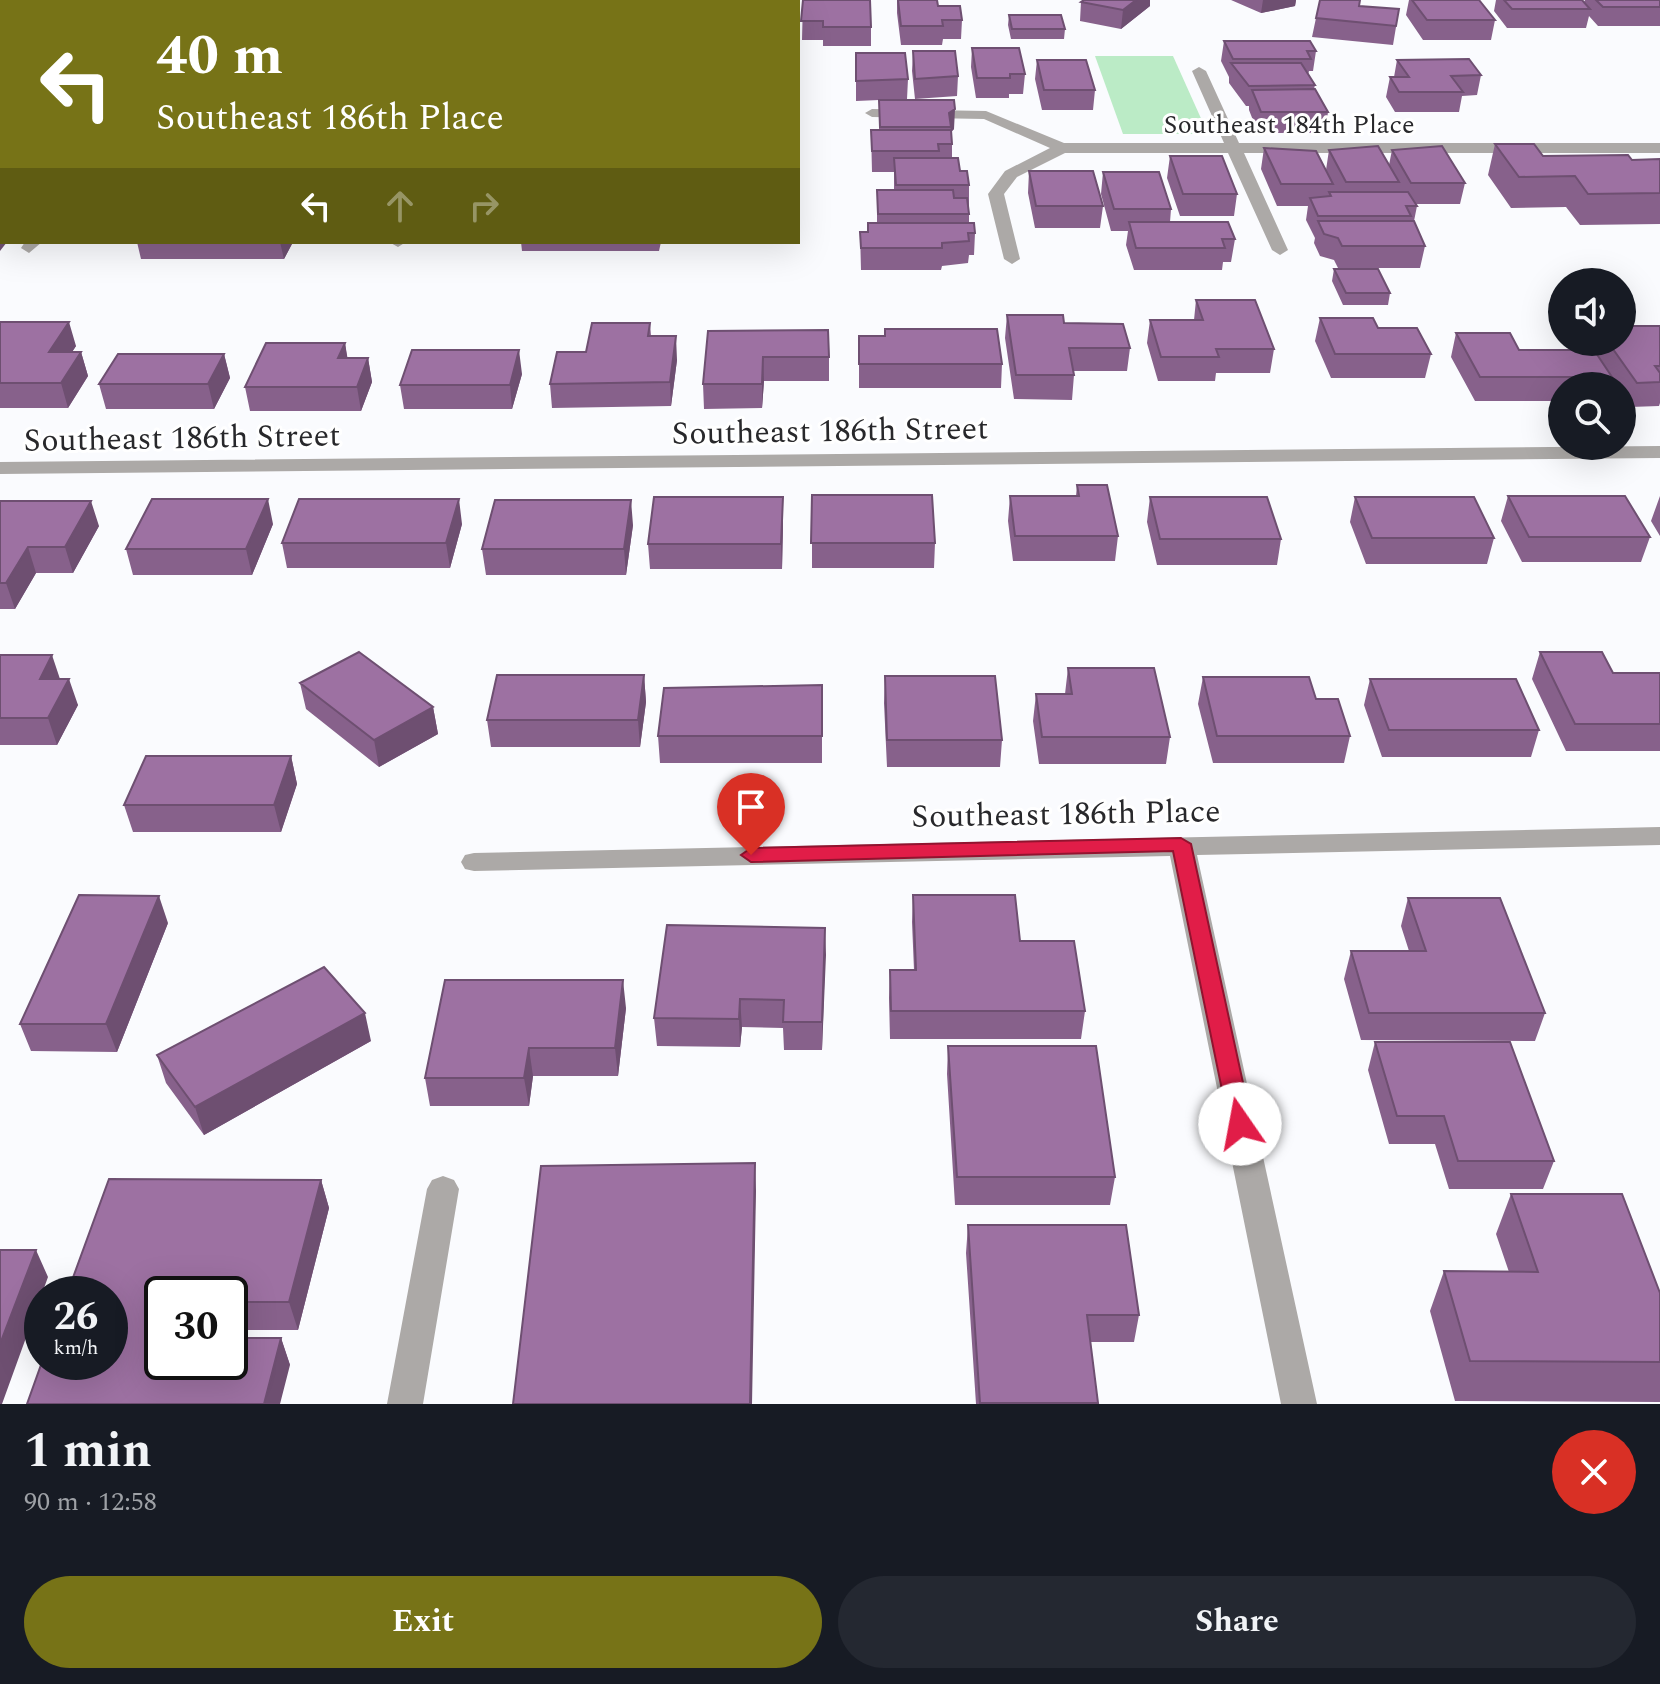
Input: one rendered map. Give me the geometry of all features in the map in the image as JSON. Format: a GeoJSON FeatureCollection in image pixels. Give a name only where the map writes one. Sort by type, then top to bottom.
{"type":"FeatureCollection","features":[{"type":"Feature","properties":{"kind":"street"},"geometry":{"type":"LineString","coordinates":[[1199,71],[1280,250]]}},
{"type":"Feature","properties":{"kind":"street"},"geometry":{"type":"LineString","coordinates":[[872,113],[986,115],[1062,148]]}},
{"type":"Feature","properties":{"kind":"street"},"geometry":{"type":"LineString","coordinates":[[1012,259],[996,194],[1011,174],[1062,148]]}},
{"type":"Feature","properties":{"kind":"street","name":"Southeast 184th Place"},"geometry":{"type":"LineString","coordinates":[[1062,148],[1660,148]]}},
{"type":"Feature","properties":{"kind":"street","name":"Southeast 186th Street"},"geometry":{"type":"LineString","coordinates":[[0,468],[1660,452]]}},
{"type":"Feature","properties":{"kind":"street","name":"Southeast 186th Place"},"geometry":{"type":"LineString","coordinates":[[474,862],[1181,844],[1660,836]]}},
{"type":"Feature","properties":{"kind":"street"},"geometry":{"type":"LineString","coordinates":[[1181,844],[1299,1404]]}},
{"type":"Feature","properties":{"kind":"street"},"geometry":{"type":"LineString","coordinates":[[405,1404],[443,1189]]}},
{"type":"Feature","properties":{"kind":"green space"},"geometry":{"type":"Polygon","coordinates":[[[1095,56],[1173,56],[1208,134],[1123,134],[1095,56]]]}},
{"type":"Feature","properties":{"kind":"building"},"geometry":{"type":"Polygon","coordinates":[[[803,0],[870,0],[871,27],[823,27],[823,21],[801,21],[803,0]]]}},
{"type":"Feature","properties":{"kind":"building"},"geometry":{"type":"Polygon","coordinates":[[[898,0],[937,0],[938,6],[960,6],[962,20],[942,20],[943,26],[901,26],[898,0]]]}},
{"type":"Feature","properties":{"kind":"building"},"geometry":{"type":"Polygon","coordinates":[[[1136,0],[1123,10],[1081,2],[1136,0]]]}},
{"type":"Feature","properties":{"kind":"building"},"geometry":{"type":"Polygon","coordinates":[[[1320,0],[1360,0],[1359,6],[1399,9],[1396,26],[1316,18],[1320,0]]]}},
{"type":"Feature","properties":{"kind":"building"},"geometry":{"type":"Polygon","coordinates":[[[1412,0],[1479,0],[1495,20],[1427,20],[1412,0]]]}},
{"type":"Feature","properties":{"kind":"building"},"geometry":{"type":"Polygon","coordinates":[[[1504,0],[1582,0],[1590,9],[1512,9],[1504,0]]]}},
{"type":"Feature","properties":{"kind":"building"},"geometry":{"type":"Polygon","coordinates":[[[1596,0],[1660,0],[1660,7],[1603,7],[1596,0]]]}},
{"type":"Feature","properties":{"kind":"building"},"geometry":{"type":"Polygon","coordinates":[[[1009,15],[1061,15],[1065,29],[1012,29],[1009,15]]]}},
{"type":"Feature","properties":{"kind":"building"},"geometry":{"type":"Polygon","coordinates":[[[1224,41],[1310,41],[1316,51],[1307,51],[1311,59],[1233,59],[1224,41]]]}},
{"type":"Feature","properties":{"kind":"building"},"geometry":{"type":"Polygon","coordinates":[[[972,48],[1019,48],[1025,74],[1010,74],[1010,78],[977,78],[972,48]]]}},
{"type":"Feature","properties":{"kind":"building"},"geometry":{"type":"Polygon","coordinates":[[[913,51],[955,51],[958,76],[915,79],[913,51]]]}},
{"type":"Feature","properties":{"kind":"building"},"geometry":{"type":"Polygon","coordinates":[[[856,53],[905,53],[908,79],[856,81],[856,53]]]}},
{"type":"Feature","properties":{"kind":"building"},"geometry":{"type":"Polygon","coordinates":[[[1469,59],[1481,75],[1451,76],[1463,92],[1399,92],[1390,77],[1409,77],[1397,60],[1469,59]]]}},
{"type":"Feature","properties":{"kind":"building"},"geometry":{"type":"Polygon","coordinates":[[[1037,60],[1086,60],[1095,90],[1044,90],[1037,60]]]}},
{"type":"Feature","properties":{"kind":"building"},"geometry":{"type":"Polygon","coordinates":[[[1231,63],[1301,63],[1315,85],[1249,86],[1231,63]]]}},
{"type":"Feature","properties":{"kind":"building"},"geometry":{"type":"Polygon","coordinates":[[[1315,89],[1328,112],[1261,112],[1252,90],[1315,89]]]}},
{"type":"Feature","properties":{"kind":"building"},"geometry":{"type":"Polygon","coordinates":[[[879,100],[954,100],[955,109],[949,113],[951,127],[880,127],[879,100]]]}},
{"type":"Feature","properties":{"kind":"building"},"geometry":{"type":"Polygon","coordinates":[[[871,130],[951,130],[952,144],[938,144],[939,151],[872,151],[871,130]]]}},
{"type":"Feature","properties":{"kind":"building"},"geometry":{"type":"Polygon","coordinates":[[[1495,144],[1534,144],[1543,156],[1628,155],[1632,160],[1660,159],[1660,193],[1588,194],[1575,176],[1519,177],[1495,144]]]}},
{"type":"Feature","properties":{"kind":"building"},"geometry":{"type":"Polygon","coordinates":[[[1378,146],[1399,182],[1346,182],[1329,150],[1378,146]]]}},
{"type":"Feature","properties":{"kind":"building"},"geometry":{"type":"Polygon","coordinates":[[[1442,146],[1465,183],[1411,183],[1392,150],[1442,146]]]}},
{"type":"Feature","properties":{"kind":"building"},"geometry":{"type":"Polygon","coordinates":[[[1264,148],[1316,151],[1333,184],[1281,184],[1264,148]]]}},
{"type":"Feature","properties":{"kind":"building"},"geometry":{"type":"Polygon","coordinates":[[[1170,156],[1222,156],[1237,194],[1183,194],[1170,156]]]}},
{"type":"Feature","properties":{"kind":"building"},"geometry":{"type":"Polygon","coordinates":[[[894,158],[958,158],[960,171],[967,171],[969,185],[896,185],[894,158]]]}},
{"type":"Feature","properties":{"kind":"building"},"geometry":{"type":"Polygon","coordinates":[[[1029,171],[1093,171],[1103,206],[1036,206],[1029,171]]]}},
{"type":"Feature","properties":{"kind":"building"},"geometry":{"type":"Polygon","coordinates":[[[1103,172],[1159,172],[1171,209],[1114,209],[1103,172]]]}},
{"type":"Feature","properties":{"kind":"building"},"geometry":{"type":"Polygon","coordinates":[[[877,190],[953,190],[954,198],[967,198],[969,214],[878,214],[877,190]]]}},
{"type":"Feature","properties":{"kind":"building"},"geometry":{"type":"Polygon","coordinates":[[[1329,192],[1408,192],[1417,206],[1406,206],[1411,216],[1318,216],[1310,198],[1331,196],[1329,192]]]}},
{"type":"Feature","properties":{"kind":"building"},"geometry":{"type":"Polygon","coordinates":[[[1318,221],[1414,221],[1425,246],[1342,246],[1338,238],[1324,234],[1318,221]]]}},
{"type":"Feature","properties":{"kind":"building"},"geometry":{"type":"Polygon","coordinates":[[[1129,222],[1228,222],[1235,239],[1222,239],[1225,248],[1136,248],[1129,222]]]}},
{"type":"Feature","properties":{"kind":"building"},"geometry":{"type":"Polygon","coordinates":[[[868,223],[974,223],[975,233],[968,233],[969,241],[942,243],[942,248],[861,248],[860,232],[868,232],[868,223]]]}},
{"type":"Feature","properties":{"kind":"building"},"geometry":{"type":"Polygon","coordinates":[[[1334,269],[1378,269],[1390,293],[1346,293],[1334,269]]]}},
{"type":"Feature","properties":{"kind":"building"},"geometry":{"type":"Polygon","coordinates":[[[1196,300],[1255,300],[1274,349],[1216,349],[1219,357],[1161,357],[1150,320],[1203,320],[1196,300]]]}},
{"type":"Feature","properties":{"kind":"building"},"geometry":{"type":"Polygon","coordinates":[[[1007,315],[1063,315],[1064,323],[1123,324],[1130,348],[1069,348],[1074,375],[1016,375],[1007,315]]]}},
{"type":"Feature","properties":{"kind":"building"},"geometry":{"type":"Polygon","coordinates":[[[1320,318],[1373,318],[1378,328],[1417,328],[1431,354],[1335,354],[1320,318]]]}},
{"type":"Feature","properties":{"kind":"building"},"geometry":{"type":"Polygon","coordinates":[[[0,322],[69,322],[49,352],[81,352],[61,383],[0,383],[0,322]]]}},
{"type":"Feature","properties":{"kind":"building"},"geometry":{"type":"Polygon","coordinates":[[[592,323],[650,323],[648,336],[676,336],[670,382],[550,384],[557,352],[586,352],[592,323]]]}},
{"type":"Feature","properties":{"kind":"building"},"geometry":{"type":"Polygon","coordinates":[[[1636,326],[1660,326],[1660,366],[1655,366],[1660,373],[1660,382],[1637,383],[1636,372],[1629,372],[1618,356],[1636,356],[1636,326]]]}},
{"type":"Feature","properties":{"kind":"building"},"geometry":{"type":"Polygon","coordinates":[[[885,329],[997,329],[1002,364],[859,364],[859,336],[885,336],[885,329]]]}},
{"type":"Feature","properties":{"kind":"building"},"geometry":{"type":"Polygon","coordinates":[[[828,330],[829,357],[763,357],[762,384],[703,384],[708,331],[828,330]]]}},
{"type":"Feature","properties":{"kind":"building"},"geometry":{"type":"Polygon","coordinates":[[[1456,333],[1510,333],[1519,350],[1548,350],[1548,356],[1598,356],[1609,372],[1548,372],[1548,377],[1480,377],[1456,333]]]}},
{"type":"Feature","properties":{"kind":"building"},"geometry":{"type":"Polygon","coordinates":[[[266,343],[345,343],[338,358],[368,358],[357,387],[245,387],[266,343]]]}},
{"type":"Feature","properties":{"kind":"building"},"geometry":{"type":"Polygon","coordinates":[[[412,350],[519,350],[510,385],[400,385],[412,350]]]}},
{"type":"Feature","properties":{"kind":"building"},"geometry":{"type":"Polygon","coordinates":[[[118,354],[224,354],[208,384],[99,384],[118,354]]]}},
{"type":"Feature","properties":{"kind":"building"},"geometry":{"type":"Polygon","coordinates":[[[1077,485],[1107,485],[1118,536],[1015,536],[1010,496],[1079,496],[1077,485]]]}},
{"type":"Feature","properties":{"kind":"building"},"geometry":{"type":"Polygon","coordinates":[[[812,495],[932,495],[935,543],[811,543],[812,495]]]}},
{"type":"Feature","properties":{"kind":"building"},"geometry":{"type":"Polygon","coordinates":[[[1508,496],[1625,496],[1650,537],[1529,537],[1508,496]]]}},
{"type":"Feature","properties":{"kind":"building"},"geometry":{"type":"Polygon","coordinates":[[[654,497],[783,497],[781,544],[648,544],[654,497]]]}},
{"type":"Feature","properties":{"kind":"building"},"geometry":{"type":"Polygon","coordinates":[[[1150,497],[1267,497],[1281,539],[1160,539],[1150,497]]]}},
{"type":"Feature","properties":{"kind":"building"},"geometry":{"type":"Polygon","coordinates":[[[1355,497],[1474,497],[1494,538],[1372,538],[1355,497]]]}},
{"type":"Feature","properties":{"kind":"building"},"geometry":{"type":"Polygon","coordinates":[[[152,499],[268,499],[246,549],[126,549],[152,499]]]}},
{"type":"Feature","properties":{"kind":"building"},"geometry":{"type":"Polygon","coordinates":[[[299,499],[459,499],[446,543],[282,543],[299,499]]]}},
{"type":"Feature","properties":{"kind":"building"},"geometry":{"type":"Polygon","coordinates":[[[495,500],[631,500],[624,549],[482,549],[495,500]]]}},
{"type":"Feature","properties":{"kind":"building"},"geometry":{"type":"Polygon","coordinates":[[[0,501],[91,501],[65,547],[28,547],[6,583],[0,583],[0,501]]]}},
{"type":"Feature","properties":{"kind":"building"},"geometry":{"type":"Polygon","coordinates":[[[359,652],[433,707],[374,740],[300,683],[359,652]]]}},
{"type":"Feature","properties":{"kind":"building"},"geometry":{"type":"Polygon","coordinates":[[[1540,652],[1602,652],[1613,673],[1660,673],[1660,724],[1575,724],[1540,652]]]}},
{"type":"Feature","properties":{"kind":"building"},"geometry":{"type":"Polygon","coordinates":[[[0,655],[52,655],[40,679],[69,679],[48,718],[0,718],[0,655]]]}},
{"type":"Feature","properties":{"kind":"building"},"geometry":{"type":"Polygon","coordinates":[[[1068,668],[1154,668],[1170,737],[1042,737],[1036,694],[1072,694],[1068,668]]]}},
{"type":"Feature","properties":{"kind":"building"},"geometry":{"type":"Polygon","coordinates":[[[497,675],[644,675],[638,720],[487,720],[497,675]]]}},
{"type":"Feature","properties":{"kind":"building"},"geometry":{"type":"Polygon","coordinates":[[[885,676],[995,676],[1002,740],[887,740],[885,676]]]}},
{"type":"Feature","properties":{"kind":"building"},"geometry":{"type":"Polygon","coordinates":[[[1203,677],[1309,677],[1316,699],[1338,699],[1350,736],[1217,736],[1203,677]]]}},
{"type":"Feature","properties":{"kind":"building"},"geometry":{"type":"Polygon","coordinates":[[[1370,679],[1516,679],[1539,730],[1389,730],[1370,679]]]}},
{"type":"Feature","properties":{"kind":"building"},"geometry":{"type":"Polygon","coordinates":[[[822,685],[822,736],[658,736],[664,688],[822,685]]]}},
{"type":"Feature","properties":{"kind":"building"},"geometry":{"type":"Polygon","coordinates":[[[146,756],[291,756],[274,805],[124,805],[146,756]]]}},
{"type":"Feature","properties":{"kind":"building"},"geometry":{"type":"Polygon","coordinates":[[[79,895],[159,896],[106,1024],[20,1024],[79,895]]]}},
{"type":"Feature","properties":{"kind":"building"},"geometry":{"type":"Polygon","coordinates":[[[913,895],[1015,895],[1020,941],[1074,941],[1085,1011],[891,1011],[890,970],[916,970],[913,895]]]}},
{"type":"Feature","properties":{"kind":"building"},"geometry":{"type":"Polygon","coordinates":[[[1408,898],[1500,898],[1545,1013],[1369,1013],[1351,951],[1426,951],[1408,898]]]}},
{"type":"Feature","properties":{"kind":"building"},"geometry":{"type":"Polygon","coordinates":[[[667,925],[825,928],[822,1022],[783,1022],[784,1000],[740,999],[739,1019],[654,1018],[667,925]]]}},
{"type":"Feature","properties":{"kind":"building"},"geometry":{"type":"Polygon","coordinates":[[[324,967],[365,1013],[195,1107],[157,1055],[324,967]]]}},
{"type":"Feature","properties":{"kind":"building"},"geometry":{"type":"Polygon","coordinates":[[[445,980],[623,980],[615,1048],[529,1048],[524,1078],[425,1078],[445,980]]]}},
{"type":"Feature","properties":{"kind":"building"},"geometry":{"type":"Polygon","coordinates":[[[1375,1042],[1510,1042],[1554,1161],[1458,1161],[1444,1116],[1397,1116],[1375,1042]]]}},
{"type":"Feature","properties":{"kind":"building"},"geometry":{"type":"Polygon","coordinates":[[[948,1046],[1096,1046],[1115,1177],[957,1177],[948,1046]]]}},
{"type":"Feature","properties":{"kind":"building"},"geometry":{"type":"Polygon","coordinates":[[[755,1163],[750,1404],[513,1404],[541,1166],[755,1163]]]}},
{"type":"Feature","properties":{"kind":"building"},"geometry":{"type":"Polygon","coordinates":[[[109,1179],[321,1180],[289,1302],[248,1302],[248,1276],[144,1276],[144,1380],[248,1380],[248,1338],[281,1338],[264,1404],[27,1404],[36,1380],[128,1380],[128,1276],[74,1276],[109,1179]]]}},
{"type":"Feature","properties":{"kind":"building"},"geometry":{"type":"Polygon","coordinates":[[[1511,1194],[1622,1194],[1660,1293],[1660,1362],[1470,1361],[1444,1271],[1538,1272],[1511,1194]]]}},
{"type":"Feature","properties":{"kind":"building"},"geometry":{"type":"Polygon","coordinates":[[[968,1225],[1126,1225],[1139,1315],[1087,1315],[1098,1403],[980,1403],[968,1225]]]}},
{"type":"Feature","properties":{"kind":"building"},"geometry":{"type":"Polygon","coordinates":[[[0,1250],[36,1250],[24,1276],[0,1344],[0,1250]]]}},
{"type":"Feature","properties":{"kind":"route"},"geometry":{"type":"LineString","coordinates":[[751,855],[1181,844],[1240,1124]]}}]}
